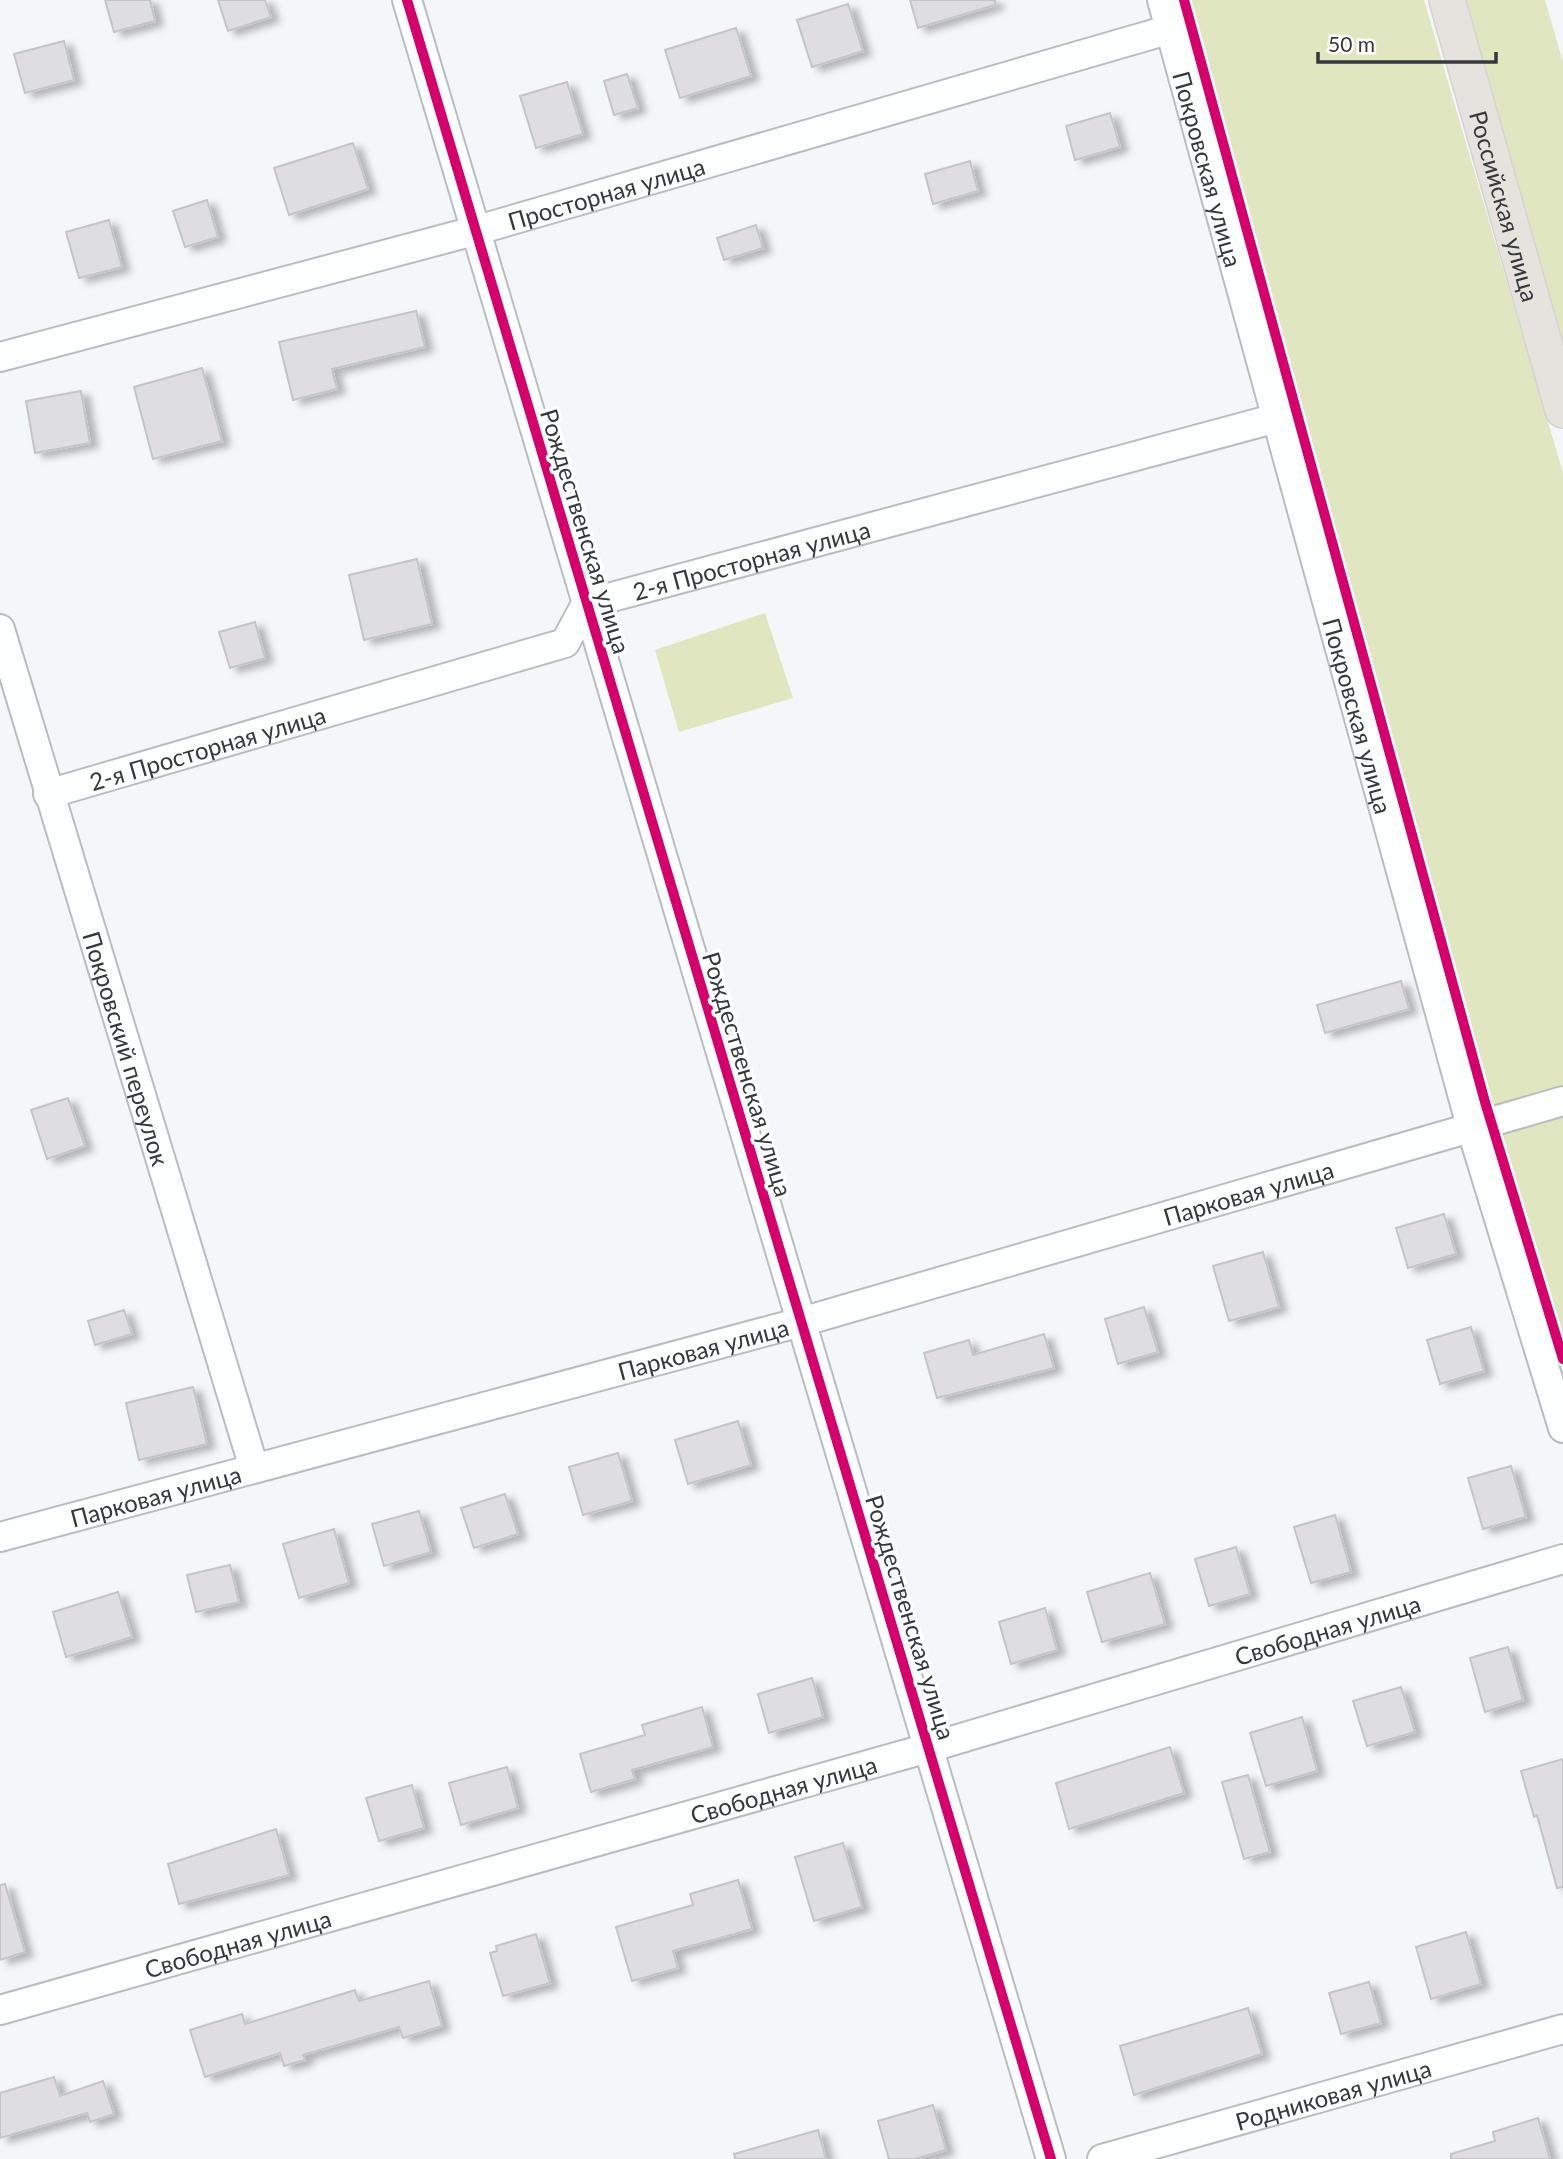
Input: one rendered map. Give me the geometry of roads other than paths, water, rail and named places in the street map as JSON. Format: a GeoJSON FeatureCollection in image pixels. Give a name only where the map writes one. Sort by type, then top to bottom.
{"type":"FeatureCollection","features":[{"type":"Feature","properties":{"kind":"main road","name":"Российская улица"},"geometry":{"type":"LineString","coordinates":[[1447,0],[1563,410]]}},
{"type":"Feature","properties":{"kind":"street","name":"Рождественская улица"},"geometry":{"type":"LineString","coordinates":[[407,0],[1051,2159]]}},
{"type":"Feature","properties":{"kind":"street","name":"Покровская улица"},"geometry":{"type":"LineString","coordinates":[[1162,0],[1472,1128],[1563,1428]]}},
{"type":"Feature","properties":{"kind":"street","name":"Просторная улица"},"geometry":{"type":"LineString","coordinates":[[0,357],[474,231],[1171,29]]}},
{"type":"Feature","properties":{"kind":"street","name":"2-я Просторная улица"},"geometry":{"type":"LineString","coordinates":[[48,794],[565,643],[586,604],[1277,418]]}},
{"type":"Feature","properties":{"kind":"street","name":"Покровский переулок"},"geometry":{"type":"LineString","coordinates":[[0,629],[254,1468]]}},
{"type":"Feature","properties":{"kind":"street","name":"Парковая улица"},"geometry":{"type":"LineString","coordinates":[[0,1537],[801,1322],[1563,1101]]}},
{"type":"Feature","properties":{"kind":"street","name":"Свободная улица"},"geometry":{"type":"LineString","coordinates":[[0,2010],[928,1748],[1563,1559]]}},
{"type":"Feature","properties":{"kind":"street","name":"Родниковая улица"},"geometry":{"type":"LineString","coordinates":[[1102,2159],[1563,2029]]}}]}
